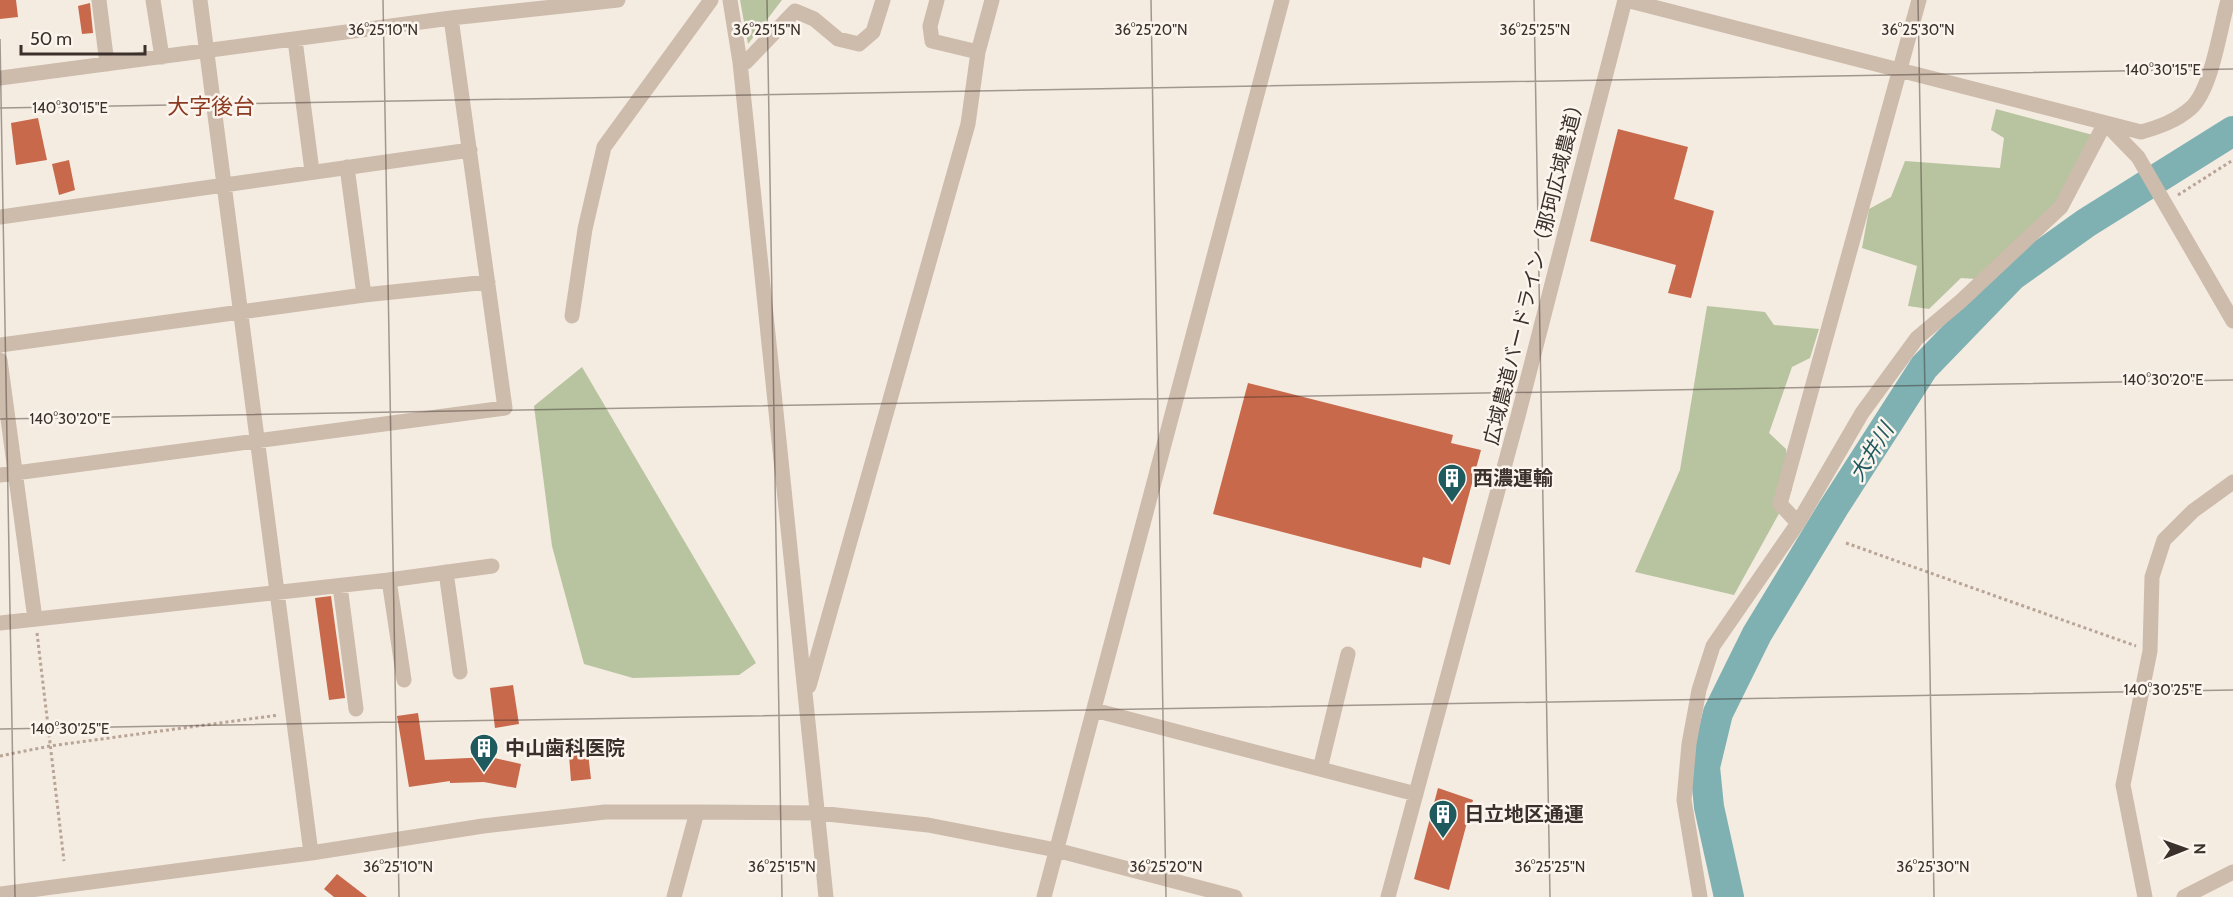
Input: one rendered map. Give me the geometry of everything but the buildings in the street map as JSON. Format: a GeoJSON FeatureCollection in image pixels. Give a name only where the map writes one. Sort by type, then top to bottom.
{"type":"FeatureCollection","features":[{"type":"Feature","properties":{"kind":"street"},"geometry":{"type":"LineString","coordinates":[[99,0],[107,64]]}},
{"type":"Feature","properties":{"kind":"street"},"geometry":{"type":"LineString","coordinates":[[153,0],[162,57]]}},
{"type":"Feature","properties":{"kind":"street"},"geometry":{"type":"LineString","coordinates":[[200,0],[311,853]]}},
{"type":"Feature","properties":{"kind":"street"},"geometry":{"type":"LineString","coordinates":[[8,474],[505,408],[470,150],[458,17],[462,0]]}},
{"type":"Feature","properties":{"kind":"street"},"geometry":{"type":"LineString","coordinates":[[0,78],[295,40],[547,4],[618,0]]}},
{"type":"Feature","properties":{"kind":"street"},"geometry":{"type":"LineString","coordinates":[[572,316],[585,229],[604,147],[711,0]]}},
{"type":"Feature","properties":{"kind":"street"},"geometry":{"type":"LineString","coordinates":[[730,0],[740,62],[826,897]]}},
{"type":"Feature","properties":{"kind":"street"},"geometry":{"type":"LineString","coordinates":[[740,62],[746,62],[795,11],[814,19],[838,39],[859,44],[873,32],[883,0]]}},
{"type":"Feature","properties":{"kind":"street"},"geometry":{"type":"LineString","coordinates":[[938,0],[930,26],[932,41],[978,52]]}},
{"type":"Feature","properties":{"kind":"street"},"geometry":{"type":"LineString","coordinates":[[807,706],[810,678],[968,124],[978,52],[992,0]]}},
{"type":"Feature","properties":{"kind":"street"},"geometry":{"type":"LineString","coordinates":[[1044,897],[1282,0]]}},
{"type":"Feature","properties":{"kind":"street"},"geometry":{"type":"LineString","coordinates":[[1625,0],[2141,132],[2163,126],[2192,108],[2204,88],[2228,0]]}},
{"type":"Feature","properties":{"kind":"street","name":"広域農道バードライン（那珂広域農道）"},"geometry":{"type":"LineString","coordinates":[[1388,897],[1515,428],[1625,0]]}},
{"type":"Feature","properties":{"kind":"street"},"geometry":{"type":"LineString","coordinates":[[1798,523],[1780,504],[1919,0]]}},
{"type":"Feature","properties":{"kind":"street"},"geometry":{"type":"LineString","coordinates":[[295,40],[312,171]]}},
{"type":"Feature","properties":{"kind":"street"},"geometry":{"type":"LineString","coordinates":[[2105,123],[2138,157],[2167,203],[2233,321]]}},
{"type":"Feature","properties":{"kind":"street"},"geometry":{"type":"LineString","coordinates":[[1700,897],[1684,800],[1689,744],[1699,690],[1713,646],[1798,523],[1862,412],[1917,338],[1961,301],[2061,207],[2105,123]]}},
{"type":"Feature","properties":{"kind":"street"},"geometry":{"type":"LineString","coordinates":[[0,217],[224,183],[470,150]]}},
{"type":"Feature","properties":{"kind":"street"},"geometry":{"type":"LineString","coordinates":[[347,166],[364,295]]}},
{"type":"Feature","properties":{"kind":"street"},"geometry":{"type":"LineString","coordinates":[[0,345],[364,295],[488,282]]}},
{"type":"Feature","properties":{"kind":"street"},"geometry":{"type":"LineString","coordinates":[[0,360],[8,474],[35,620]]}},
{"type":"Feature","properties":{"kind":"street"},"geometry":{"type":"LineString","coordinates":[[2145,897],[2123,785],[2150,651],[2152,576],[2164,540],[2193,511],[2232,485]]}},
{"type":"Feature","properties":{"kind":"street"},"geometry":{"type":"LineString","coordinates":[[0,624],[277,591],[340,586],[492,566]]}},
{"type":"Feature","properties":{"kind":"street"},"geometry":{"type":"LineString","coordinates":[[446,572],[460,672]]}},
{"type":"Feature","properties":{"kind":"street"},"geometry":{"type":"LineString","coordinates":[[390,580],[404,680]]}},
{"type":"Feature","properties":{"kind":"street"},"geometry":{"type":"LineString","coordinates":[[340,586],[356,709]]}},
{"type":"Feature","properties":{"kind":"street"},"geometry":{"type":"LineString","coordinates":[[1320,769],[1348,654]]}},
{"type":"Feature","properties":{"kind":"street"},"geometry":{"type":"LineString","coordinates":[[1094,710],[1416,794]]}},
{"type":"Feature","properties":{"kind":"street"},"geometry":{"type":"LineString","coordinates":[[0,894],[311,853],[483,826],[605,812],[697,812],[819,813],[928,825],[1056,850],[1235,897]]}},
{"type":"Feature","properties":{"kind":"street"},"geometry":{"type":"LineString","coordinates":[[674,897],[697,812]]}},
{"type":"Feature","properties":{"kind":"street"},"geometry":{"type":"LineString","coordinates":[[2184,897],[2233,872]]}},
{"type":"Feature","properties":{"kind":"path"},"geometry":{"type":"LineString","coordinates":[[2167,203],[2233,160]]}},
{"type":"Feature","properties":{"kind":"path"},"geometry":{"type":"LineString","coordinates":[[1846,543],[2150,651]]}},
{"type":"Feature","properties":{"kind":"path"},"geometry":{"type":"LineString","coordinates":[[35,620],[64,861]]}},
{"type":"Feature","properties":{"kind":"path"},"geometry":{"type":"LineString","coordinates":[[0,756],[50,746],[293,713]]}},
{"type":"Feature","properties":{"kind":"green space"},"geometry":{"type":"Polygon","coordinates":[[[740,0],[782,0],[748,44],[740,0]]]}},
{"type":"Feature","properties":{"kind":"green space"},"geometry":{"type":"Polygon","coordinates":[[[1996,109],[2093,135],[2057,202],[1975,279],[1961,278],[1929,309],[1908,306],[1917,266],[1862,248],[1869,209],[1891,197],[1905,161],[2000,168],[2004,138],[1991,130],[1996,109]]]}},
{"type":"Feature","properties":{"kind":"green space"},"geometry":{"type":"Polygon","coordinates":[[[1707,306],[1765,312],[1774,325],[1819,329],[1810,358],[1792,367],[1769,433],[1786,449],[1792,490],[1734,595],[1635,572],[1680,470],[1707,306]]]}},
{"type":"Feature","properties":{"kind":"green space"},"geometry":{"type":"Polygon","coordinates":[[[582,367],[756,663],[739,675],[633,678],[584,664],[552,546],[534,406],[582,367]]]}},
{"type":"Feature","properties":{"kind":"waterway","name":"大井川"},"geometry":{"type":"LineString","coordinates":[[1729,897],[1709,807],[1705,767],[1718,713],[1757,634],[1834,507],[1924,367],[2012,276],[2086,223],[2233,131]]}},
{"type":"Feature","properties":{"kind":"place","name":"西濃運輸"},"geometry":{"type":"Point","coordinates":[1452,504]}},
{"type":"Feature","properties":{"kind":"place","name":"中山歯科医院"},"geometry":{"type":"Point","coordinates":[484,774]}},
{"type":"Feature","properties":{"kind":"place","name":"日立地区通運"},"geometry":{"type":"Point","coordinates":[1443,840]}},
{"type":"Feature","properties":{"kind":"district","name":"大字後台"},"geometry":{"type":"Point","coordinates":[211,106]}}]}
